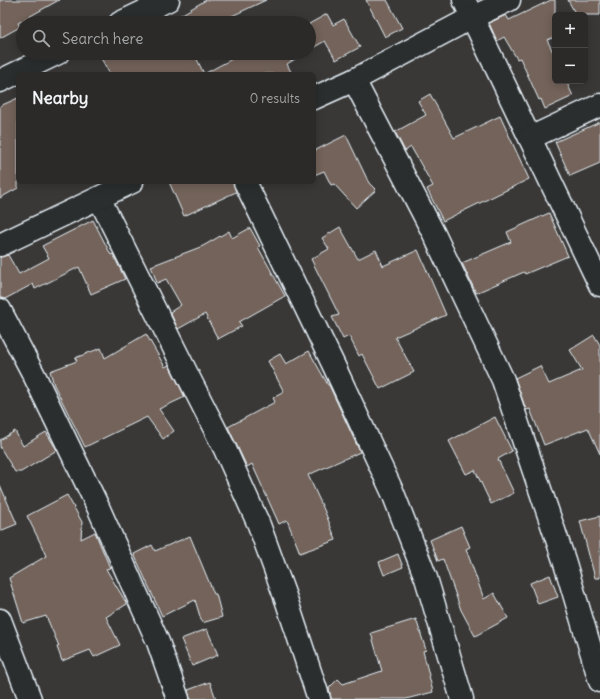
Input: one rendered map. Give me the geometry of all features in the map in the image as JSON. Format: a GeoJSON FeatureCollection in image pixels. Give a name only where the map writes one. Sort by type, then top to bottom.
{"type":"FeatureCollection","features":[{"type":"Feature","properties":{"kind":"street"},"geometry":{"type":"LineString","coordinates":[[135,16],[168,0]]}},
{"type":"Feature","properties":{"kind":"street"},"geometry":{"type":"LineString","coordinates":[[316,97],[354,80],[468,9],[509,0]]}},
{"type":"Feature","properties":{"kind":"street"},"geometry":{"type":"LineString","coordinates":[[468,9],[530,138],[594,255],[600,285]]}},
{"type":"Feature","properties":{"kind":"street"},"geometry":{"type":"LineString","coordinates":[[19,72],[44,60]]}},
{"type":"Feature","properties":{"kind":"street"},"geometry":{"type":"LineString","coordinates":[[0,81],[16,73]]}},
{"type":"Feature","properties":{"kind":"street"},"geometry":{"type":"LineString","coordinates":[[354,80],[434,234],[503,380],[564,560],[600,681]]}},
{"type":"Feature","properties":{"kind":"street"},"geometry":{"type":"LineString","coordinates":[[530,138],[600,105]]}},
{"type":"Feature","properties":{"kind":"street"},"geometry":{"type":"LineString","coordinates":[[0,245],[128,184]]}},
{"type":"Feature","properties":{"kind":"street"},"geometry":{"type":"LineString","coordinates":[[246,184],[334,366],[393,493],[426,578],[462,699]]}},
{"type":"Feature","properties":{"kind":"street"},"geometry":{"type":"LineString","coordinates":[[99,198],[224,447],[259,525],[320,699]]}},
{"type":"Feature","properties":{"kind":"street"},"geometry":{"type":"LineString","coordinates":[[0,310],[98,507],[158,642],[178,699]]}},
{"type":"Feature","properties":{"kind":"street"},"geometry":{"type":"LineString","coordinates":[[0,620],[30,699]]}},
{"type":"Feature","properties":{"kind":"building"},"geometry":{"type":"Polygon","coordinates":[[[0,0],[59,0],[30,16],[16,16],[16,29],[0,38],[0,0]]]}},
{"type":"Feature","properties":{"kind":"building"},"geometry":{"type":"Polygon","coordinates":[[[206,0],[266,0],[232,16],[179,16],[206,0]]]}},
{"type":"Feature","properties":{"kind":"building"},"geometry":{"type":"Polygon","coordinates":[[[366,0],[387,0],[402,28],[385,37],[366,0]]]}},
{"type":"Feature","properties":{"kind":"building"},"geometry":{"type":"Polygon","coordinates":[[[551,0],[555,0],[555,12],[552,12],[552,38],[547,40],[552,50],[552,84],[567,84],[573,96],[545,109],[541,99],[539,100],[520,58],[517,59],[504,37],[497,41],[489,23],[506,15],[509,20],[551,0]]]}},
{"type":"Feature","properties":{"kind":"building"},"geometry":{"type":"Polygon","coordinates":[[[568,0],[600,0],[600,15],[588,15],[588,12],[574,12],[568,0]]]}},
{"type":"Feature","properties":{"kind":"building"},"geometry":{"type":"Polygon","coordinates":[[[327,14],[333,25],[344,19],[360,47],[336,60],[325,41],[316,46],[316,20],[327,14]]]}},
{"type":"Feature","properties":{"kind":"building"},"geometry":{"type":"Polygon","coordinates":[[[102,60],[197,60],[203,72],[109,72],[102,60]]]}},
{"type":"Feature","properties":{"kind":"building"},"geometry":{"type":"Polygon","coordinates":[[[230,60],[294,60],[287,64],[291,72],[208,72],[230,60]]]}},
{"type":"Feature","properties":{"kind":"building"},"geometry":{"type":"Polygon","coordinates":[[[430,94],[454,138],[500,116],[529,179],[443,221],[427,189],[433,186],[411,147],[405,151],[395,132],[426,115],[418,101],[430,94]]]}},
{"type":"Feature","properties":{"kind":"building"},"geometry":{"type":"Polygon","coordinates":[[[16,99],[16,184],[18,184],[18,188],[0,198],[0,106],[16,99]]]}},
{"type":"Feature","properties":{"kind":"building"},"geometry":{"type":"Polygon","coordinates":[[[600,122],[600,163],[570,176],[555,142],[600,122]]]}},
{"type":"Feature","properties":{"kind":"building"},"geometry":{"type":"Polygon","coordinates":[[[346,135],[369,183],[376,190],[356,208],[334,184],[331,185],[324,171],[316,174],[316,150],[346,135]]]}},
{"type":"Feature","properties":{"kind":"building"},"geometry":{"type":"Polygon","coordinates":[[[170,184],[234,184],[236,192],[184,216],[170,184]]]}},
{"type":"Feature","properties":{"kind":"building"},"geometry":{"type":"Polygon","coordinates":[[[549,213],[568,256],[525,274],[524,272],[476,293],[462,263],[511,242],[507,232],[549,213]]]}},
{"type":"Feature","properties":{"kind":"building"},"geometry":{"type":"Polygon","coordinates":[[[93,220],[111,255],[113,254],[125,279],[91,294],[79,267],[35,289],[33,284],[5,299],[0,298],[0,257],[8,255],[19,274],[49,258],[42,246],[93,220]]]}},
{"type":"Feature","properties":{"kind":"building"},"geometry":{"type":"Polygon","coordinates":[[[340,227],[358,259],[376,250],[383,266],[418,250],[446,315],[395,337],[414,372],[380,389],[362,354],[359,356],[349,336],[343,339],[332,317],[339,315],[311,259],[329,249],[322,238],[340,227]]]}},
{"type":"Feature","properties":{"kind":"building"},"geometry":{"type":"Polygon","coordinates":[[[250,228],[260,246],[258,247],[285,296],[239,322],[242,326],[218,339],[205,314],[178,329],[170,312],[181,305],[166,279],[157,283],[151,266],[203,246],[229,231],[232,238],[250,228]]]}},
{"type":"Feature","properties":{"kind":"building"},"geometry":{"type":"Polygon","coordinates":[[[146,334],[165,367],[169,365],[185,397],[159,409],[174,431],[163,439],[147,417],[85,447],[54,385],[50,371],[77,361],[75,358],[101,348],[105,358],[146,334]]]}},
{"type":"Feature","properties":{"kind":"building"},"geometry":{"type":"Polygon","coordinates":[[[594,335],[600,345],[600,454],[588,428],[544,445],[530,409],[526,410],[515,378],[540,366],[549,384],[582,370],[570,350],[594,335]]]}},
{"type":"Feature","properties":{"kind":"building"},"geometry":{"type":"Polygon","coordinates":[[[309,351],[329,385],[360,452],[308,475],[336,540],[300,553],[287,520],[279,524],[252,464],[247,467],[228,427],[275,402],[273,398],[284,392],[268,361],[280,354],[286,364],[309,351]]]}},
{"type":"Feature","properties":{"kind":"building"},"geometry":{"type":"Polygon","coordinates":[[[495,417],[512,451],[498,459],[514,493],[491,504],[475,470],[466,474],[449,441],[495,417]]]}},
{"type":"Feature","properties":{"kind":"building"},"geometry":{"type":"Polygon","coordinates":[[[15,431],[23,446],[46,432],[57,450],[21,472],[15,472],[0,447],[0,440],[15,431]]]}},
{"type":"Feature","properties":{"kind":"building"},"geometry":{"type":"Polygon","coordinates":[[[0,485],[17,524],[0,531],[0,485]]]}},
{"type":"Feature","properties":{"kind":"building"},"geometry":{"type":"Polygon","coordinates":[[[67,495],[82,522],[81,539],[95,532],[110,568],[106,569],[127,604],[106,617],[120,645],[94,657],[90,650],[62,661],[57,647],[59,646],[46,616],[23,623],[9,578],[46,556],[27,516],[67,495]]]}},
{"type":"Feature","properties":{"kind":"building"},"geometry":{"type":"Polygon","coordinates":[[[600,516],[600,578],[595,578],[580,521],[600,516]]]}},
{"type":"Feature","properties":{"kind":"building"},"geometry":{"type":"Polygon","coordinates":[[[461,526],[470,547],[466,549],[484,599],[494,593],[508,618],[475,636],[461,610],[443,559],[438,561],[430,540],[461,526]]]}},
{"type":"Feature","properties":{"kind":"building"},"geometry":{"type":"Polygon","coordinates":[[[190,536],[214,594],[216,594],[222,617],[202,623],[195,600],[162,616],[134,554],[152,545],[155,551],[190,536]]]}},
{"type":"Feature","properties":{"kind":"building"},"geometry":{"type":"Polygon","coordinates":[[[398,554],[403,567],[384,575],[379,562],[398,554]]]}},
{"type":"Feature","properties":{"kind":"building"},"geometry":{"type":"Polygon","coordinates":[[[550,575],[558,597],[538,604],[530,583],[550,575]]]}},
{"type":"Feature","properties":{"kind":"building"},"geometry":{"type":"Polygon","coordinates":[[[416,619],[426,650],[423,651],[433,692],[406,699],[331,699],[329,688],[338,679],[343,684],[382,671],[371,633],[416,619]]]}},
{"type":"Feature","properties":{"kind":"building"},"geometry":{"type":"Polygon","coordinates":[[[207,629],[218,655],[192,666],[181,639],[207,629]]]}},
{"type":"Feature","properties":{"kind":"building"},"geometry":{"type":"Polygon","coordinates":[[[210,682],[216,699],[190,699],[188,690],[210,682]]]}}]}
